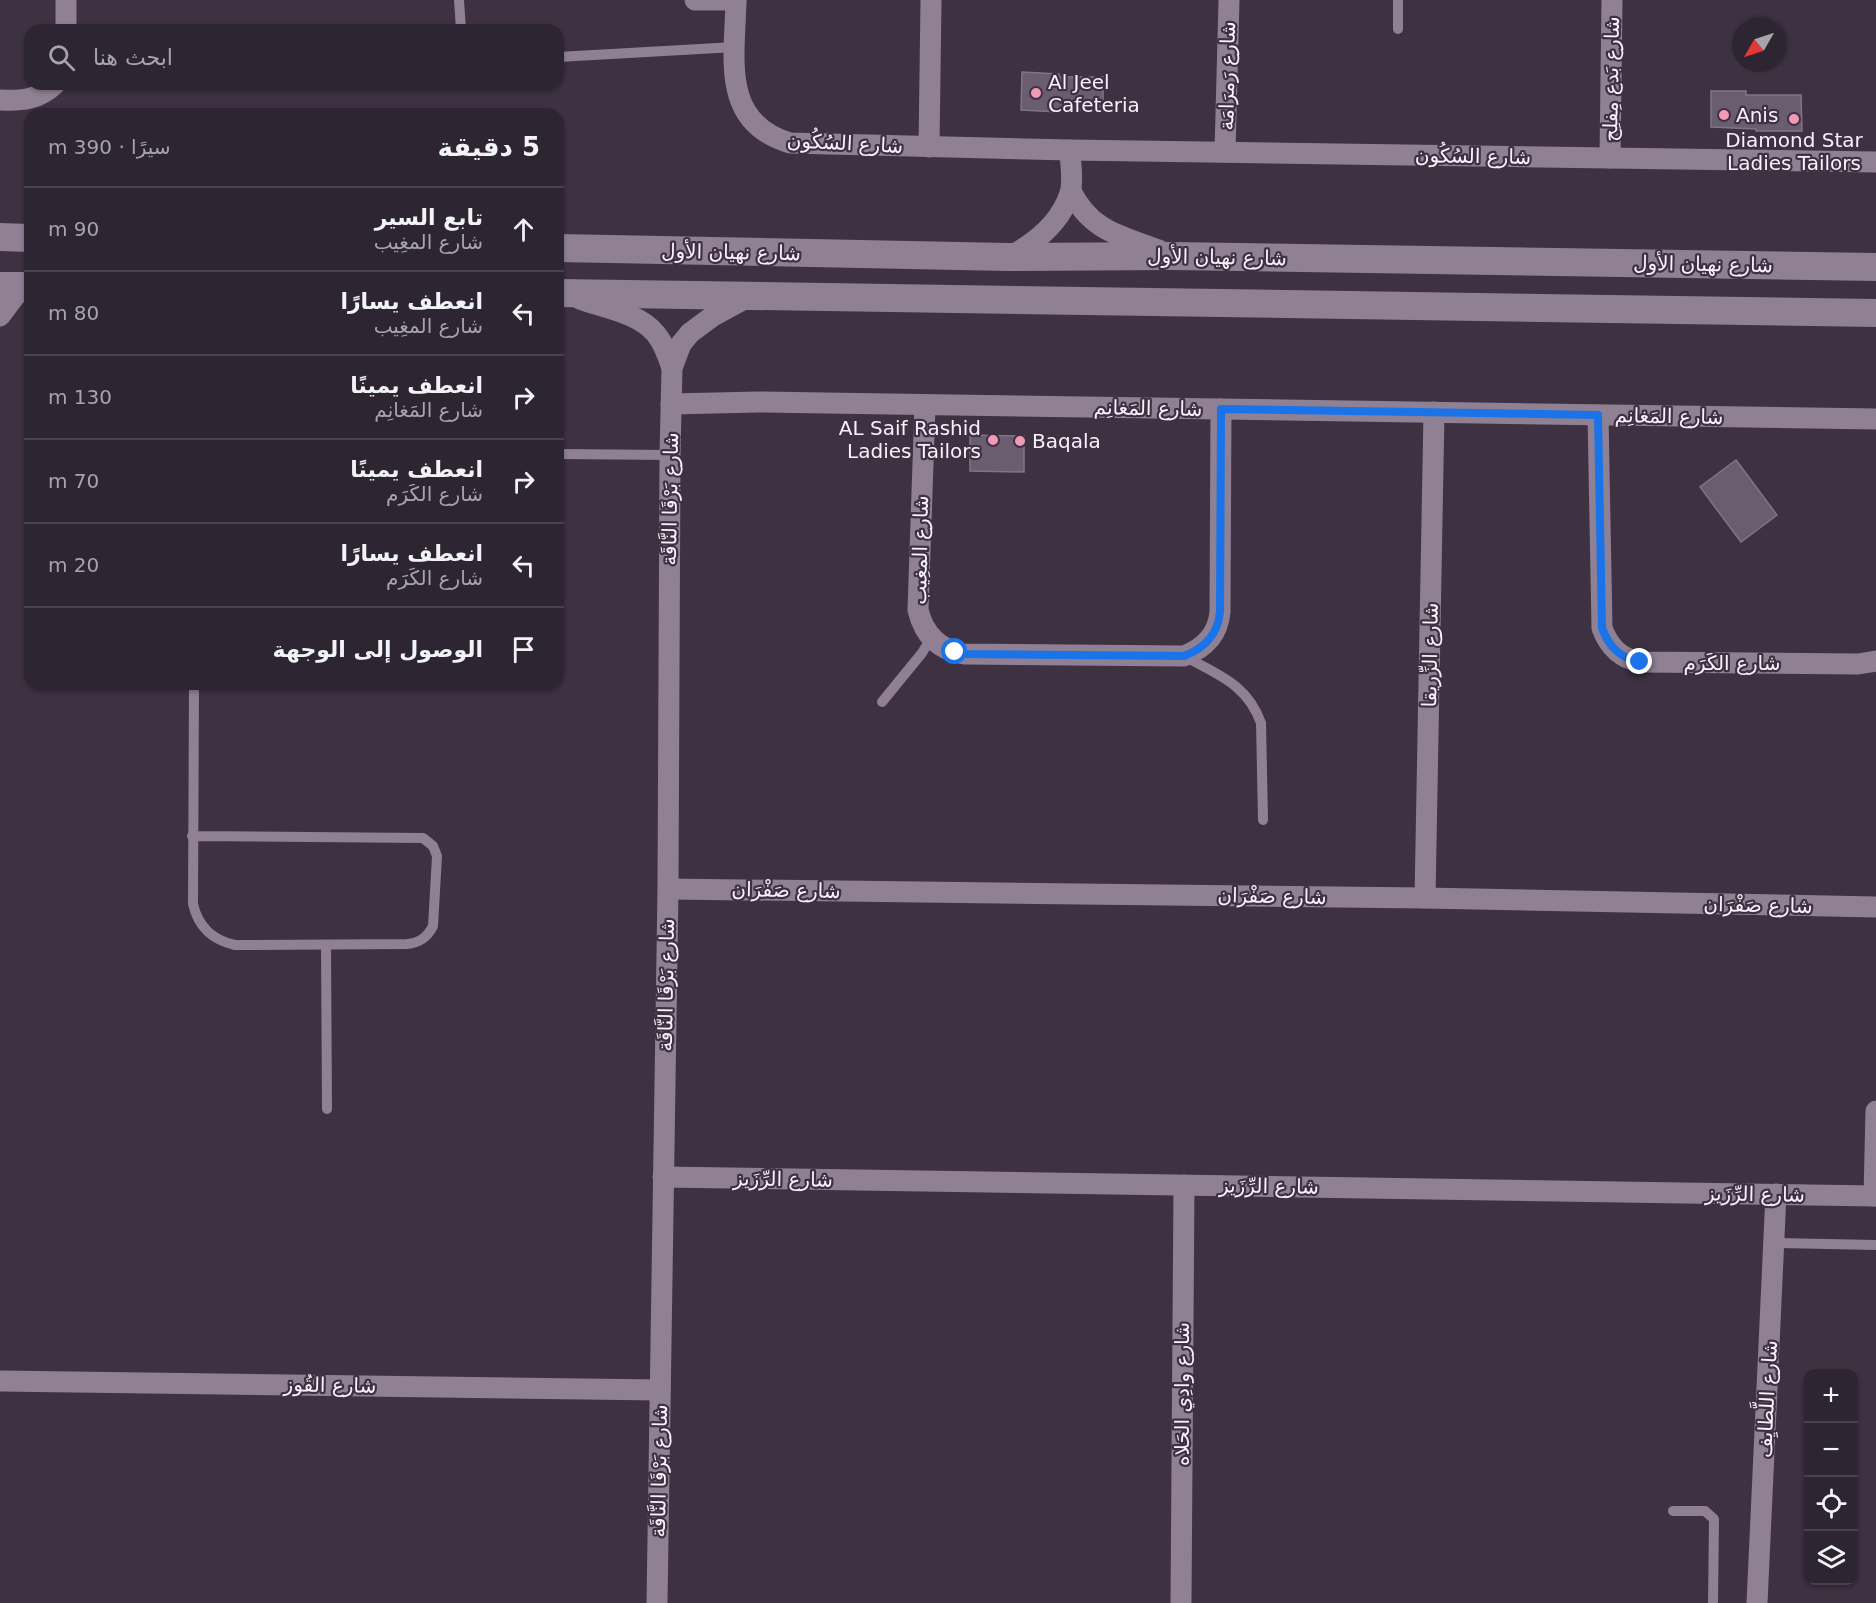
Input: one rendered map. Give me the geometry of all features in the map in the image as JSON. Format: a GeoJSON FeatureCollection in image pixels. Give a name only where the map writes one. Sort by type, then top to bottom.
{"type":"FeatureCollection","features":[{"type":"Feature","properties":{"kind":"main road"},"geometry":{"type":"LineString","coordinates":[[0,237],[24,238]]}},
{"type":"Feature","properties":{"kind":"main road","name":"شارع نهيان الأول"},"geometry":{"type":"LineString","coordinates":[[564,248],[1008,257],[1172,256],[1876,267]]}},
{"type":"Feature","properties":{"kind":"main road"},"geometry":{"type":"LineString","coordinates":[[0,286],[24,286]]}},
{"type":"Feature","properties":{"kind":"main road"},"geometry":{"type":"LineString","coordinates":[[564,293],[1876,313]]}},
{"type":"Feature","properties":{"kind":"street"},"geometry":{"type":"LineString","coordinates":[[66,0],[66,24]]}},
{"type":"Feature","properties":{"kind":"street"},"geometry":{"type":"LineString","coordinates":[[695,0],[736,0]]}},
{"type":"Feature","properties":{"kind":"street","name":"شارع السُكُون"},"geometry":{"type":"LineString","coordinates":[[736,0],[734,81],[742,106],[749,117],[767,134],[802,145],[1876,162]]}},
{"type":"Feature","properties":{"kind":"street"},"geometry":{"type":"LineString","coordinates":[[929,147],[931,0]]}},
{"type":"Feature","properties":{"kind":"street","name":"شارع رَمرَامَة"},"geometry":{"type":"LineString","coordinates":[[1225,152],[1229,0]]}},
{"type":"Feature","properties":{"kind":"street","name":"شارع بَدع مِفلِح"},"geometry":{"type":"LineString","coordinates":[[1610,158],[1612,0]]}},
{"type":"Feature","properties":{"kind":"street"},"geometry":{"type":"LineString","coordinates":[[0,100],[27,100],[49,90]]}},
{"type":"Feature","properties":{"kind":"street"},"geometry":{"type":"LineString","coordinates":[[1070,150],[1071,191],[1078,206],[1089,219],[1102,229],[1172,256]]}},
{"type":"Feature","properties":{"kind":"street"},"geometry":{"type":"LineString","coordinates":[[1008,257],[1032,243],[1052,224],[1071,191]]}},
{"type":"Feature","properties":{"kind":"street"},"geometry":{"type":"LineString","coordinates":[[0,316],[15,296],[24,290]]}},
{"type":"Feature","properties":{"kind":"street","name":"شارع بَرْقَا النَّاقَة"},"geometry":{"type":"LineString","coordinates":[[564,295],[637,319],[647,325],[662,343],[672,368]]}},
{"type":"Feature","properties":{"kind":"street","name":"شارع بَرْقَا النَّاقَة"},"geometry":{"type":"LineString","coordinates":[[657,1603],[668,889],[669,455],[672,368],[681,344],[690,333],[712,316],[749,296]]}},
{"type":"Feature","properties":{"kind":"street","name":"شارع المَغانِم"},"geometry":{"type":"LineString","coordinates":[[671,404],[758,402],[1876,418]]}},
{"type":"Feature","properties":{"kind":"street","name":"شارع المغِيب"},"geometry":{"type":"LineString","coordinates":[[925,405],[917,600],[920,621],[931,638]]}},
{"type":"Feature","properties":{"kind":"street"},"geometry":{"type":"LineString","coordinates":[[931,638],[946,649],[964,654],[1184,656],[1208,641],[1219,620],[1221,409]]}},
{"type":"Feature","properties":{"kind":"street","name":"شارع الزِّريقا"},"geometry":{"type":"LineString","coordinates":[[1425,898],[1434,412]]}},
{"type":"Feature","properties":{"kind":"street","name":"شارع الكَرَم"},"geometry":{"type":"LineString","coordinates":[[1598,415],[1602,628],[1610,645],[1616,651],[1631,660],[1640,662],[1858,664],[1876,661]]}},
{"type":"Feature","properties":{"kind":"street","name":"شارع صَفْرَان"},"geometry":{"type":"LineString","coordinates":[[668,889],[1425,898],[1876,907]]}},
{"type":"Feature","properties":{"kind":"street"},"geometry":{"type":"LineString","coordinates":[[1875,1196],[1876,1111]]}},
{"type":"Feature","properties":{"kind":"street","name":"شارع الرِّزَيز"},"geometry":{"type":"LineString","coordinates":[[663,1177],[1875,1196]]}},
{"type":"Feature","properties":{"kind":"street","name":"شارع وادِي الحَلاه"},"geometry":{"type":"LineString","coordinates":[[1181,1603],[1184,1185]]}},
{"type":"Feature","properties":{"kind":"street","name":"شارع اللَّطايِف"},"geometry":{"type":"LineString","coordinates":[[1757,1603],[1776,1194]]}},
{"type":"Feature","properties":{"kind":"street","name":"شارع القُوز"},"geometry":{"type":"LineString","coordinates":[[0,1381],[660,1390]]}},
{"type":"Feature","properties":{"kind":"lane"},"geometry":{"type":"LineString","coordinates":[[459,0],[461,24]]}},
{"type":"Feature","properties":{"kind":"lane"},"geometry":{"type":"LineString","coordinates":[[1398,0],[1398,29]]}},
{"type":"Feature","properties":{"kind":"lane"},"geometry":{"type":"LineString","coordinates":[[564,57],[735,47]]}},
{"type":"Feature","properties":{"kind":"lane"},"geometry":{"type":"LineString","coordinates":[[564,454],[669,455]]}},
{"type":"Feature","properties":{"kind":"lane"},"geometry":{"type":"LineString","coordinates":[[882,702],[922,653],[931,638]]}},
{"type":"Feature","properties":{"kind":"lane"},"geometry":{"type":"LineString","coordinates":[[1184,656],[1236,686],[1248,696],[1256,708],[1261,723],[1263,820]]}},
{"type":"Feature","properties":{"kind":"lane"},"geometry":{"type":"LineString","coordinates":[[192,836],[423,838],[433,846],[437,856],[435,920],[425,937],[420,941],[407,944],[235,945],[207,932],[200,923],[193,904],[192,836],[194,690]]}},
{"type":"Feature","properties":{"kind":"lane"},"geometry":{"type":"LineString","coordinates":[[326,945],[327,1109]]}},
{"type":"Feature","properties":{"kind":"lane"},"geometry":{"type":"LineString","coordinates":[[1774,1242],[1876,1245]]}},
{"type":"Feature","properties":{"kind":"lane"},"geometry":{"type":"LineString","coordinates":[[1673,1511],[1705,1511],[1714,1519],[1713,1603]]}},
{"type":"Feature","properties":{"kind":"building"},"geometry":{"type":"Polygon","coordinates":[[[1022,72],[1059,74],[1059,77],[1103,77],[1103,110],[1058,110],[1058,112],[1021,110],[1022,72]]]}},
{"type":"Feature","properties":{"kind":"building"},"geometry":{"type":"Polygon","coordinates":[[[1711,91],[1746,91],[1746,95],[1801,95],[1802,131],[1756,131],[1756,129],[1711,127],[1711,91]]]}},
{"type":"Feature","properties":{"kind":"building"},"geometry":{"type":"Polygon","coordinates":[[[970,435],[1024,436],[1024,472],[970,471],[970,435]]]}},
{"type":"Feature","properties":{"kind":"building"},"geometry":{"type":"Polygon","coordinates":[[[1736,460],[1777,515],[1741,542],[1700,487],[1736,460]]]}},
{"type":"Feature","properties":{"kind":"place","name":"Al Jeel Cafeteria"},"geometry":{"type":"Point","coordinates":[1036,93]}},
{"type":"Feature","properties":{"kind":"place","name":"Anis"},"geometry":{"type":"Point","coordinates":[1724,115]}},
{"type":"Feature","properties":{"kind":"place","name":"Diamond Star Ladies Tailors"},"geometry":{"type":"Point","coordinates":[1794,119]}},
{"type":"Feature","properties":{"kind":"place","name":"AL Saif Rashid Ladies Tailors"},"geometry":{"type":"Point","coordinates":[993,440]}},
{"type":"Feature","properties":{"kind":"place","name":"Baqala"},"geometry":{"type":"Point","coordinates":[1020,441]}},
{"type":"Feature","properties":{"kind":"route"},"geometry":{"type":"LineString","coordinates":[[955,652],[964,654],[1184,656],[1201,648],[1214,634],[1220,612],[1221,409],[1598,415],[1602,628],[1605,637],[1616,651],[1623,657],[1640,662]]}}]}
